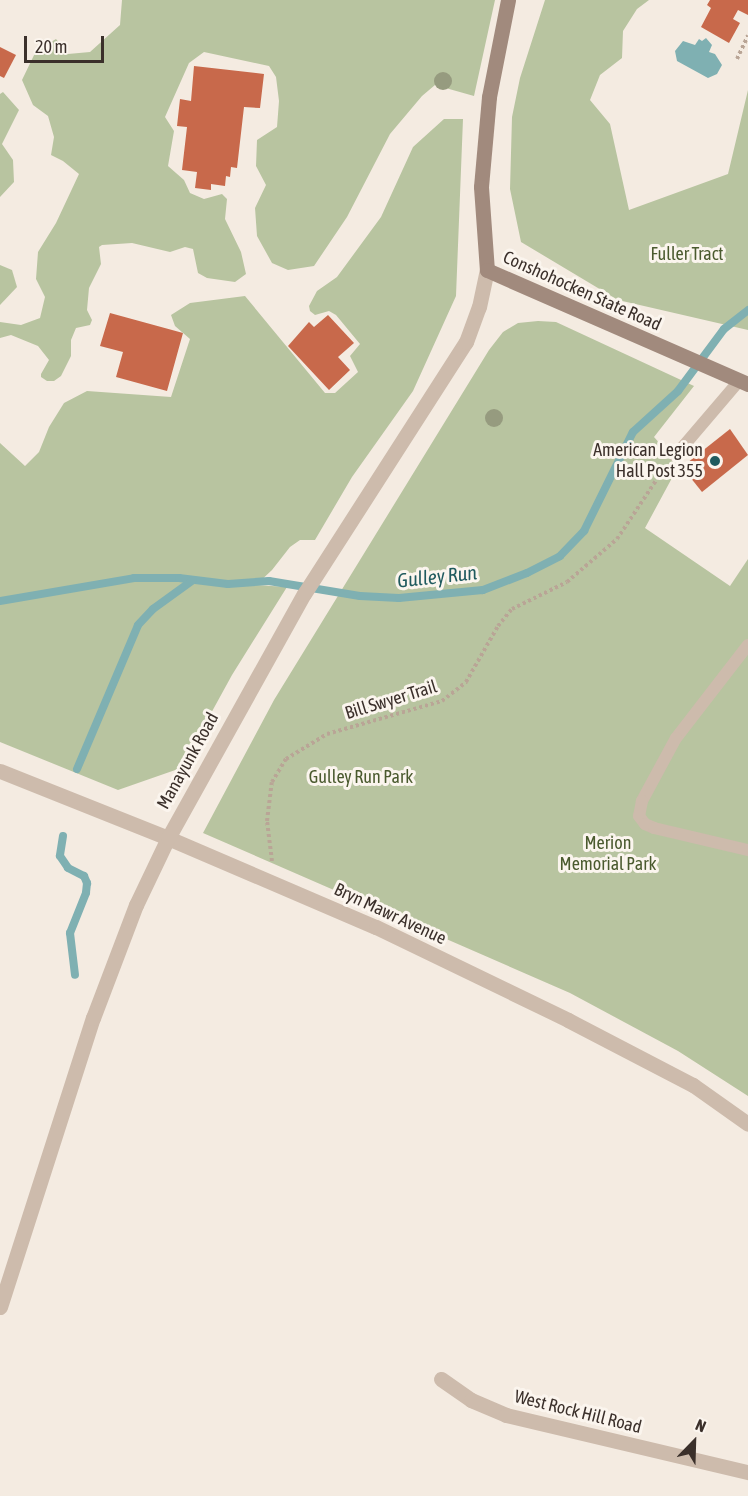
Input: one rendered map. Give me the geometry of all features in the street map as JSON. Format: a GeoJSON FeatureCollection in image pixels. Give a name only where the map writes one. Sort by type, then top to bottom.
{"type":"FeatureCollection","features":[{"type":"Feature","properties":{"kind":"main road","name":"Conshohocken State Road"},"geometry":{"type":"LineString","coordinates":[[508,0],[489,97],[481,187],[487,270],[744,383]]}},
{"type":"Feature","properties":{"kind":"street","name":"Manayunk Road"},"geometry":{"type":"LineString","coordinates":[[0,1307],[97,1008],[136,905],[168,838],[307,588],[466,342],[479,307],[487,270]]}},
{"type":"Feature","properties":{"kind":"street","name":"Bryn Mawr Avenue"},"geometry":{"type":"LineString","coordinates":[[0,771],[168,838],[376,927],[568,1020],[693,1085],[748,1124]]}},
{"type":"Feature","properties":{"kind":"street","name":"West Rock Hill Road"},"geometry":{"type":"LineString","coordinates":[[441,1379],[471,1400],[506,1415],[748,1472]]}},
{"type":"Feature","properties":{"kind":"lane"},"geometry":{"type":"LineString","coordinates":[[675,456],[744,383]]}},
{"type":"Feature","properties":{"kind":"lane"},"geometry":{"type":"LineString","coordinates":[[748,645],[676,738],[642,801],[639,816],[645,824],[654,828],[748,850]]}},
{"type":"Feature","properties":{"kind":"path"},"geometry":{"type":"LineString","coordinates":[[737,59],[748,35]]}},
{"type":"Feature","properties":{"kind":"path","name":"Bill Swyer Trail"},"geometry":{"type":"LineString","coordinates":[[276,884],[267,821],[273,782],[286,759],[327,734],[442,701],[466,682],[498,626],[512,609],[567,582],[617,539],[651,485],[675,456]]}},
{"type":"Feature","properties":{"kind":"green space"},"geometry":{"type":"Polygon","coordinates":[[[122,0],[495,0],[474,96],[435,85],[422,96],[390,134],[347,217],[314,266],[288,270],[272,263],[257,236],[255,208],[266,185],[256,166],[257,140],[277,127],[279,101],[276,77],[269,66],[204,52],[189,63],[165,117],[174,131],[168,166],[184,180],[190,193],[204,199],[222,194],[227,199],[225,219],[241,252],[246,274],[235,282],[207,278],[198,273],[193,249],[185,247],[170,252],[132,243],[102,245],[99,247],[101,264],[89,288],[87,310],[92,320],[90,325],[76,328],[71,340],[71,356],[61,376],[54,381],[47,381],[41,377],[41,374],[49,360],[38,346],[11,335],[0,338],[0,322],[21,325],[40,318],[45,297],[36,279],[38,252],[56,223],[79,174],[51,155],[54,137],[48,116],[33,105],[22,80],[36,51],[56,39],[68,54],[90,52],[120,25],[122,0]]]}},
{"type":"Feature","properties":{"kind":"green space","name":"Fuller Tract"},"geometry":{"type":"Polygon","coordinates":[[[545,0],[649,0],[637,9],[623,31],[622,58],[600,75],[590,100],[610,124],[629,210],[728,174],[748,90],[748,330],[618,300],[521,242],[510,189],[512,117],[520,78],[545,0]]]}},
{"type":"Feature","properties":{"kind":"green space"},"geometry":{"type":"Polygon","coordinates":[[[3,92],[19,110],[2,144],[13,160],[14,182],[0,197],[0,94],[3,92]]]}},
{"type":"Feature","properties":{"kind":"green space"},"geometry":{"type":"Polygon","coordinates":[[[444,119],[463,119],[456,296],[413,391],[352,477],[315,540],[300,540],[290,547],[272,570],[256,585],[287,587],[232,675],[181,768],[118,790],[0,742],[0,443],[25,466],[39,452],[49,427],[64,403],[87,391],[171,397],[190,339],[175,326],[171,315],[190,303],[245,296],[325,393],[335,393],[358,372],[350,356],[360,344],[336,315],[329,311],[315,315],[310,311],[309,306],[317,291],[337,277],[381,217],[413,147],[444,119]]]}},
{"type":"Feature","properties":{"kind":"green space"},"geometry":{"type":"Polygon","coordinates":[[[0,265],[12,270],[17,287],[0,305],[0,265]]]}},
{"type":"Feature","properties":{"kind":"green space"},"geometry":{"type":"Polygon","coordinates":[[[556,322],[694,386],[654,437],[679,465],[645,528],[730,586],[748,559],[748,1096],[678,1051],[570,993],[203,833],[274,700],[489,350],[503,332],[518,323],[556,322]]]}},
{"type":"Feature","properties":{"kind":"water"},"geometry":{"type":"Polygon","coordinates":[[[706,38],[712,45],[709,52],[715,54],[722,65],[717,74],[708,78],[677,61],[675,51],[683,41],[695,45],[699,39],[702,41],[706,38]]]}},
{"type":"Feature","properties":{"kind":"building"},"geometry":{"type":"Polygon","coordinates":[[[710,0],[748,0],[748,15],[738,10],[733,19],[740,23],[729,43],[701,27],[711,8],[707,5],[710,0]]]}},
{"type":"Feature","properties":{"kind":"building"},"geometry":{"type":"Polygon","coordinates":[[[0,47],[16,55],[4,78],[0,76],[0,47]]]}},
{"type":"Feature","properties":{"kind":"building"},"geometry":{"type":"Polygon","coordinates":[[[194,66],[264,74],[260,108],[244,107],[237,168],[231,167],[230,177],[226,176],[225,186],[211,184],[211,190],[195,188],[197,172],[182,170],[187,127],[177,126],[180,99],[191,101],[194,66]]]}},
{"type":"Feature","properties":{"kind":"building"},"geometry":{"type":"Polygon","coordinates":[[[110,313],[183,333],[167,391],[116,377],[123,352],[100,346],[110,313]]]}},
{"type":"Feature","properties":{"kind":"building"},"geometry":{"type":"Polygon","coordinates":[[[328,315],[354,343],[338,357],[350,370],[329,390],[288,346],[309,322],[314,327],[328,315]]]}},
{"type":"Feature","properties":{"kind":"building","name":"American Legion Hall Post 355"},"geometry":{"type":"Polygon","coordinates":[[[730,429],[748,455],[702,492],[682,467],[730,429]]]}},
{"type":"Feature","properties":{"kind":"waterway","name":"Gulley Run"},"geometry":{"type":"LineString","coordinates":[[0,601],[134,578],[179,578],[228,584],[269,581],[360,596],[399,598],[483,590],[527,573],[560,556],[584,531],[633,432],[678,391],[724,329],[748,310]]}},
{"type":"Feature","properties":{"kind":"waterway"},"geometry":{"type":"LineString","coordinates":[[77,769],[138,625],[153,609],[193,580]]}},
{"type":"Feature","properties":{"kind":"waterway"},"geometry":{"type":"LineString","coordinates":[[63,836],[60,856],[68,868],[84,876],[87,883],[86,893],[70,933],[75,975]]}},
{"type":"Feature","properties":{"kind":"place","name":"American Legion Hall Post 355"},"geometry":{"type":"Point","coordinates":[715,461]}},
{"type":"Feature","properties":{"kind":"park label","name":"Gulley Run Park"},"geometry":{"type":"Point","coordinates":[361,777]}},
{"type":"Feature","properties":{"kind":"park label","name":"Merion Memorial Park"},"geometry":{"type":"Point","coordinates":[608,854]}}]}
